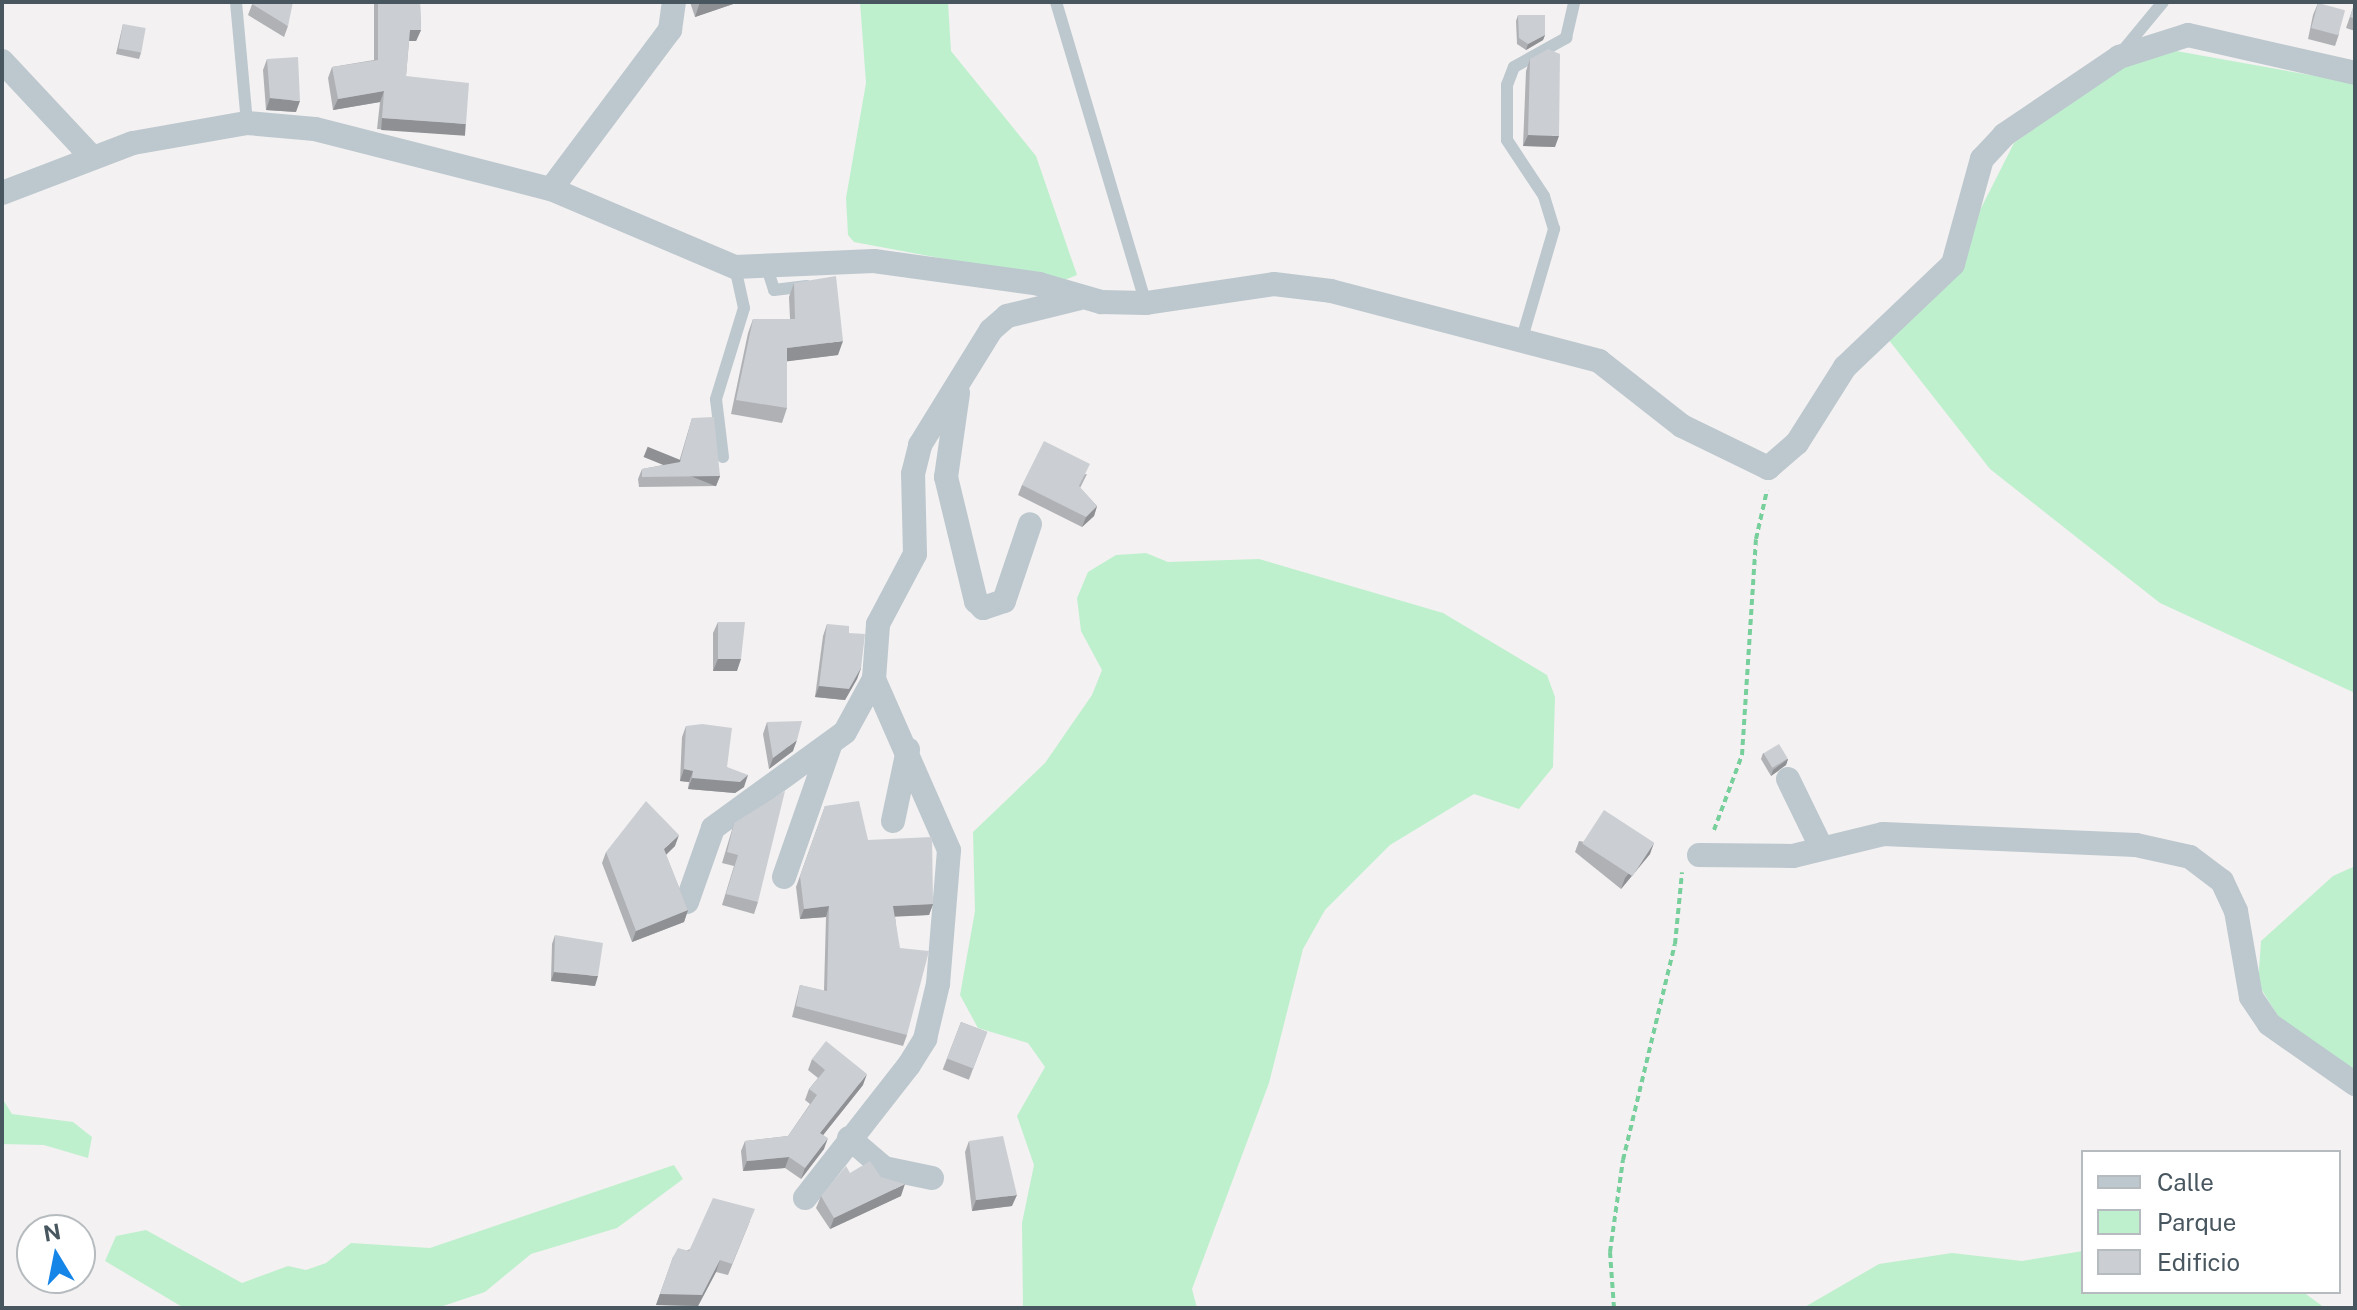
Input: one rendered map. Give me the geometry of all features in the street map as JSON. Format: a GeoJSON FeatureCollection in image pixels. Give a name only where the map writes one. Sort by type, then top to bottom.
{"type":"FeatureCollection","features":[{"type":"Feature","properties":{"kind":"street"},"geometry":{"type":"LineString","coordinates":[[551,189],[670,30],[674,2]]}},
{"type":"Feature","properties":{"kind":"street"},"geometry":{"type":"LineString","coordinates":[[687,902],[713,828],[831,743],[863,711],[874,679],[878,624],[915,554],[913,474],[920,445],[1007,316],[1077,299],[1146,303],[1289,285],[1522,338],[1599,361],[1682,426],[1768,468],[1797,443],[1845,367],[1953,264],[1982,159],[2004,135],[2119,57],[2188,35],[2355,73]]}},
{"type":"Feature","properties":{"kind":"street"},"geometry":{"type":"LineString","coordinates":[[2,61],[90,155]]}},
{"type":"Feature","properties":{"kind":"street"},"geometry":{"type":"LineString","coordinates":[[2,193],[90,155],[247,123],[347,135],[551,189],[735,267],[874,261],[1039,284],[1077,299]]}},
{"type":"Feature","properties":{"kind":"street"},"geometry":{"type":"LineString","coordinates":[[959,383],[946,477],[983,608],[1004,601],[1030,524]]}},
{"type":"Feature","properties":{"kind":"street"},"geometry":{"type":"LineString","coordinates":[[805,1198],[925,1039],[938,984],[949,850],[909,747],[874,679]]}},
{"type":"Feature","properties":{"kind":"street"},"geometry":{"type":"LineString","coordinates":[[784,877],[831,743]]}},
{"type":"Feature","properties":{"kind":"street"},"geometry":{"type":"LineString","coordinates":[[893,821],[909,747]]}},
{"type":"Feature","properties":{"kind":"street"},"geometry":{"type":"LineString","coordinates":[[1788,779],[1821,847]]}},
{"type":"Feature","properties":{"kind":"street"},"geometry":{"type":"LineString","coordinates":[[1699,855],[1793,856],[1883,834],[2136,845],[2190,857],[2222,881],[2236,911],[2251,997],[2269,1024],[2355,1084]]}},
{"type":"Feature","properties":{"kind":"street"},"geometry":{"type":"LineString","coordinates":[[849,1138],[884,1168],[932,1178]]}},
{"type":"Feature","properties":{"kind":"lane"},"geometry":{"type":"LineString","coordinates":[[236,2],[247,123]]}},
{"type":"Feature","properties":{"kind":"lane"},"geometry":{"type":"LineString","coordinates":[[1056,2],[1146,303]]}},
{"type":"Feature","properties":{"kind":"lane"},"geometry":{"type":"LineString","coordinates":[[1522,338],[1554,229],[1544,196],[1507,140],[1507,85],[1514,67],[1566,38],[1574,2]]}},
{"type":"Feature","properties":{"kind":"lane"},"geometry":{"type":"LineString","coordinates":[[2119,57],[2163,2]]}},
{"type":"Feature","properties":{"kind":"lane"},"geometry":{"type":"LineString","coordinates":[[723,457],[716,399],[744,308],[735,267]]}},
{"type":"Feature","properties":{"kind":"lane"},"geometry":{"type":"LineString","coordinates":[[767,268],[774,290],[815,285]]}},
{"type":"Feature","properties":{"kind":"path"},"geometry":{"type":"LineString","coordinates":[[1614,1308],[1610,1252],[1623,1160],[1675,944],[1679,875],[1699,855],[1742,755],[1768,468]]}},
{"type":"Feature","properties":{"kind":"green space"},"geometry":{"type":"Polygon","coordinates":[[[860,2],[948,2],[951,51],[1036,156],[1077,275],[1062,281],[854,242],[848,235],[846,198],[866,83],[860,2]]]}},
{"type":"Feature","properties":{"kind":"green space"},"geometry":{"type":"Polygon","coordinates":[[[2165,49],[2355,83],[2355,693],[2160,603],[1990,469],[1888,339],[1974,222],[2014,143],[2130,60],[2165,49]]]}},
{"type":"Feature","properties":{"kind":"green space"},"geometry":{"type":"Polygon","coordinates":[[[1146,553],[1168,562],[1259,559],[1443,613],[1547,675],[1555,697],[1553,767],[1519,809],[1474,794],[1390,845],[1325,910],[1303,949],[1269,1083],[1192,1289],[1197,1308],[1023,1308],[1022,1223],[1034,1165],[1017,1116],[1045,1067],[1028,1043],[978,1028],[960,995],[975,911],[973,832],[1045,763],[1092,695],[1102,670],[1081,631],[1077,598],[1088,572],[1116,555],[1146,553]]]}},
{"type":"Feature","properties":{"kind":"green space"},"geometry":{"type":"Polygon","coordinates":[[[2355,866],[2355,1087],[2296,1045],[2258,984],[2261,941],[2333,876],[2355,866]]]}},
{"type":"Feature","properties":{"kind":"green space"},"geometry":{"type":"Polygon","coordinates":[[[2,1098],[12,1114],[73,1122],[92,1137],[88,1158],[44,1145],[2,1144],[2,1098]]]}},
{"type":"Feature","properties":{"kind":"green space"},"geometry":{"type":"Polygon","coordinates":[[[674,1165],[683,1179],[617,1228],[531,1254],[485,1292],[437,1308],[184,1308],[105,1261],[116,1236],[146,1230],[242,1283],[288,1266],[306,1270],[326,1263],[351,1243],[430,1248],[674,1165]]]}},
{"type":"Feature","properties":{"kind":"green space"},"geometry":{"type":"Polygon","coordinates":[[[2081,1251],[2081,1294],[2306,1294],[2325,1308],[1803,1308],[1879,1264],[1952,1253],[2022,1261],[2081,1251]]]}},
{"type":"Feature","properties":{"kind":"building"},"geometry":{"type":"Polygon","coordinates":[[[293,2],[288,26],[252,4],[293,2]]]}},
{"type":"Feature","properties":{"kind":"building"},"geometry":{"type":"Polygon","coordinates":[[[378,2],[420,2],[421,30],[410,30],[406,76],[469,83],[466,124],[382,118],[384,91],[338,99],[332,67],[378,60],[378,2]]]}},
{"type":"Feature","properties":{"kind":"building"},"geometry":{"type":"Polygon","coordinates":[[[2355,2],[2355,19],[2350,17],[2355,2]]]}},
{"type":"Feature","properties":{"kind":"building"},"geometry":{"type":"Polygon","coordinates":[[[2318,3],[2345,10],[2338,35],[2311,28],[2318,3]]]}},
{"type":"Feature","properties":{"kind":"building"},"geometry":{"type":"Polygon","coordinates":[[[1518,15],[1545,15],[1545,35],[1528,44],[1519,38],[1518,15]]]}},
{"type":"Feature","properties":{"kind":"building"},"geometry":{"type":"Polygon","coordinates":[[[123,24],[146,28],[141,53],[119,49],[123,24]]]}},
{"type":"Feature","properties":{"kind":"building"},"geometry":{"type":"Polygon","coordinates":[[[1548,49],[1560,54],[1559,136],[1528,135],[1530,59],[1548,49]]]}},
{"type":"Feature","properties":{"kind":"building"},"geometry":{"type":"Polygon","coordinates":[[[298,57],[300,101],[270,98],[267,59],[298,57]]]}},
{"type":"Feature","properties":{"kind":"building"},"geometry":{"type":"Polygon","coordinates":[[[836,276],[843,341],[787,348],[787,408],[736,400],[753,319],[795,319],[794,283],[836,276]]]}},
{"type":"Feature","properties":{"kind":"building"},"geometry":{"type":"Polygon","coordinates":[[[714,417],[720,476],[642,477],[642,469],[680,462],[692,418],[714,417]]]}},
{"type":"Feature","properties":{"kind":"building"},"geometry":{"type":"Polygon","coordinates":[[[1044,441],[1090,464],[1079,486],[1097,506],[1086,517],[1022,485],[1044,441]]]}},
{"type":"Feature","properties":{"kind":"building"},"geometry":{"type":"Polygon","coordinates":[[[718,622],[745,622],[741,659],[718,659],[718,622]]]}},
{"type":"Feature","properties":{"kind":"building"},"geometry":{"type":"Polygon","coordinates":[[[827,624],[849,626],[849,633],[865,634],[861,668],[849,689],[819,686],[827,624]]]}},
{"type":"Feature","properties":{"kind":"building"},"geometry":{"type":"Polygon","coordinates":[[[802,721],[797,740],[773,758],[767,722],[802,721]]]}},
{"type":"Feature","properties":{"kind":"building"},"geometry":{"type":"Polygon","coordinates":[[[702,724],[732,728],[727,767],[748,775],[740,782],[692,778],[693,771],[684,769],[686,726],[702,724]]]}},
{"type":"Feature","properties":{"kind":"building"},"geometry":{"type":"Polygon","coordinates":[[[1779,744],[1788,759],[1772,768],[1764,753],[1779,744]]]}},
{"type":"Feature","properties":{"kind":"building"},"geometry":{"type":"Polygon","coordinates":[[[785,791],[758,902],[726,894],[738,855],[727,852],[734,823],[785,791]]]}},
{"type":"Feature","properties":{"kind":"building"},"geometry":{"type":"Polygon","coordinates":[[[646,801],[679,835],[664,849],[688,910],[636,931],[606,852],[646,801]]]}},
{"type":"Feature","properties":{"kind":"building"},"geometry":{"type":"Polygon","coordinates":[[[859,801],[868,840],[932,837],[933,904],[893,906],[900,948],[929,951],[907,1035],[796,1006],[800,985],[827,991],[829,906],[804,909],[800,876],[825,806],[859,801]]]}},
{"type":"Feature","properties":{"kind":"building"},"geometry":{"type":"Polygon","coordinates":[[[1604,810],[1654,843],[1633,876],[1582,844],[1604,810]]]}},
{"type":"Feature","properties":{"kind":"building"},"geometry":{"type":"Polygon","coordinates":[[[555,935],[603,943],[598,976],[554,972],[555,935]]]}},
{"type":"Feature","properties":{"kind":"building"},"geometry":{"type":"Polygon","coordinates":[[[961,1022],[987,1032],[973,1068],[947,1058],[961,1022]]]}},
{"type":"Feature","properties":{"kind":"building"},"geometry":{"type":"Polygon","coordinates":[[[826,1041],[867,1074],[820,1133],[828,1138],[805,1168],[789,1157],[747,1161],[745,1141],[788,1136],[817,1095],[809,1089],[825,1070],[812,1059],[826,1041]]]}},
{"type":"Feature","properties":{"kind":"building"},"geometry":{"type":"Polygon","coordinates":[[[1003,1136],[1017,1195],[976,1200],[969,1141],[1003,1136]]]}},
{"type":"Feature","properties":{"kind":"building"},"geometry":{"type":"Polygon","coordinates":[[[870,1161],[881,1177],[905,1184],[834,1218],[821,1196],[846,1166],[850,1173],[870,1161]]]}},
{"type":"Feature","properties":{"kind":"building"},"geometry":{"type":"Polygon","coordinates":[[[713,1198],[755,1209],[732,1264],[720,1260],[702,1295],[660,1294],[673,1257],[678,1248],[689,1251],[713,1198]]]}}]}
